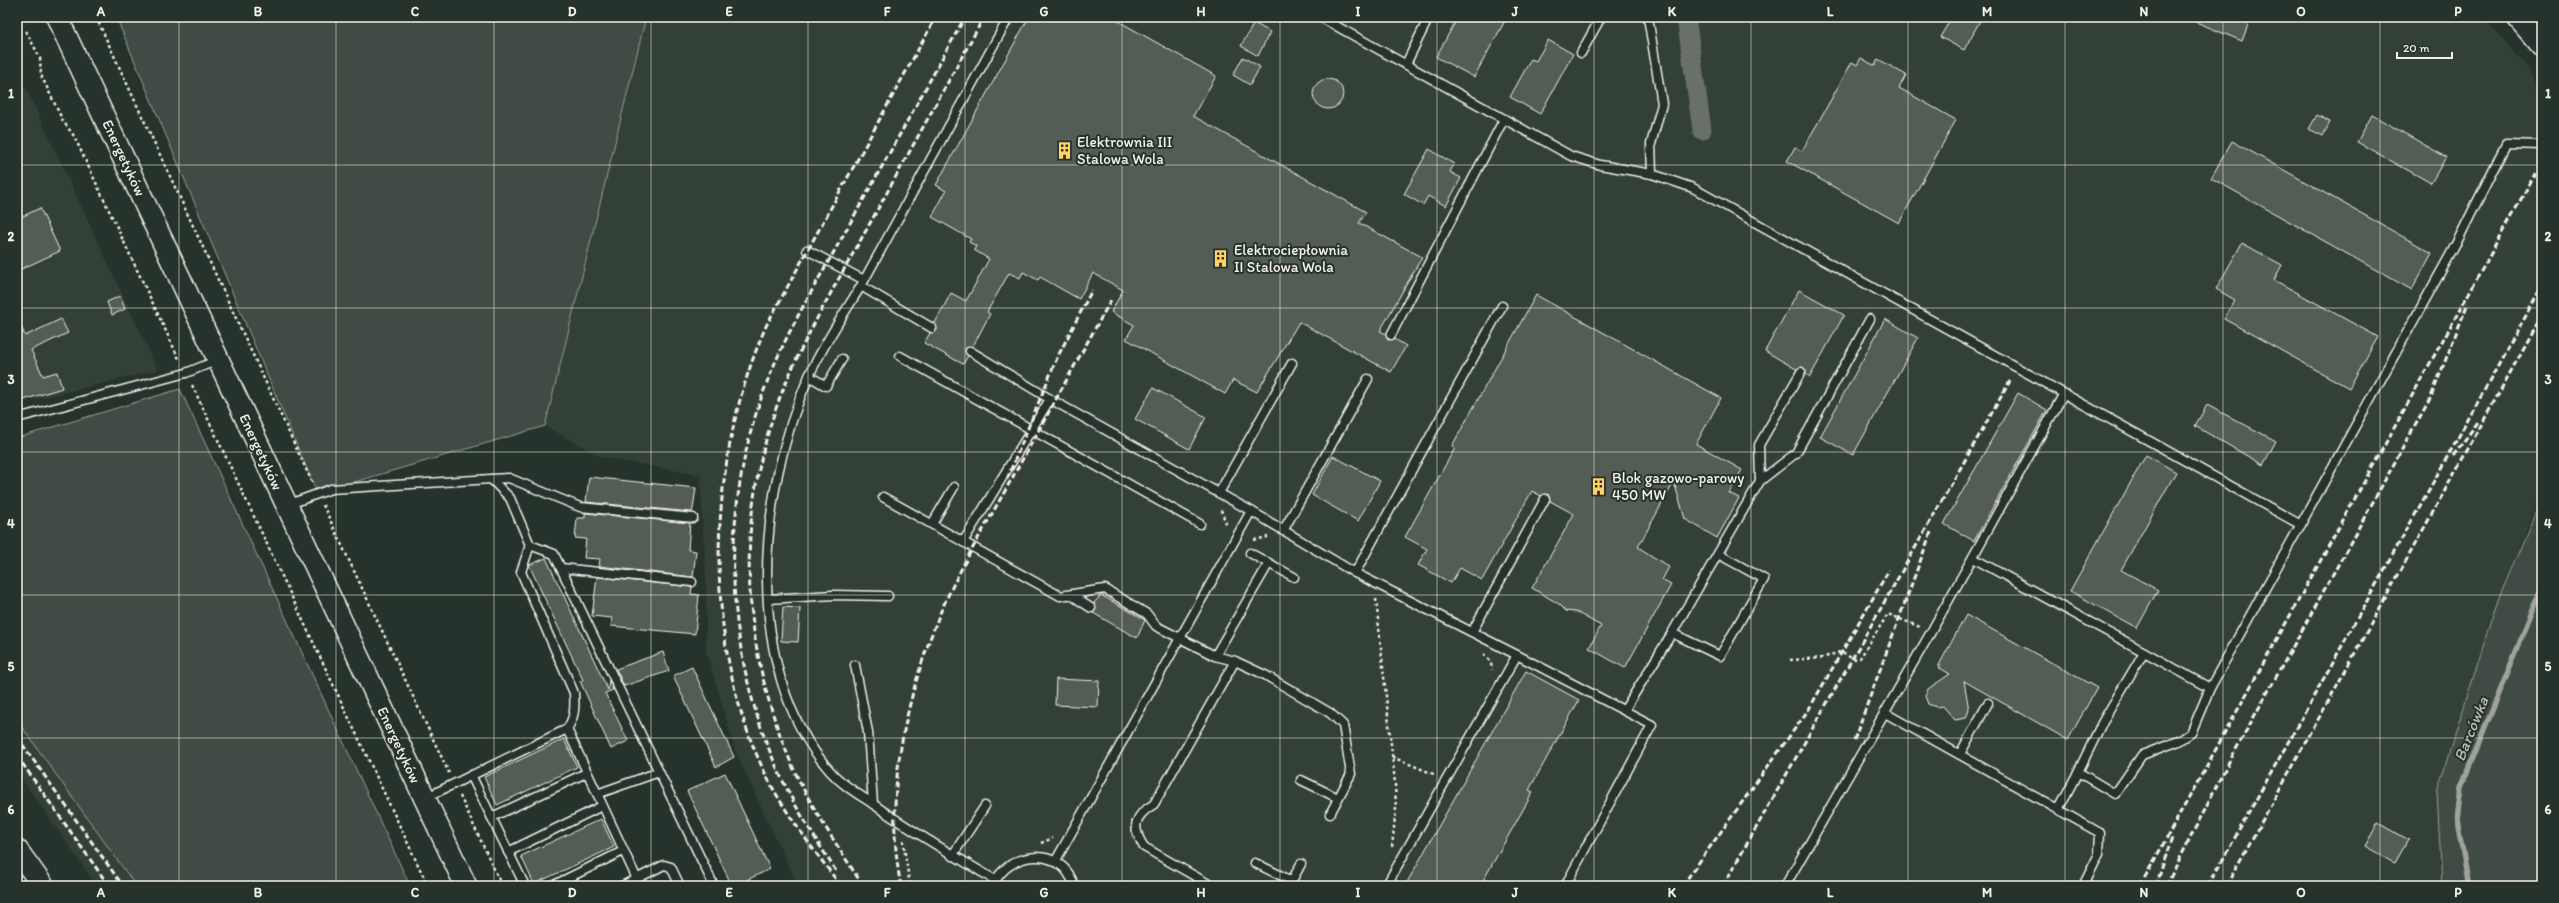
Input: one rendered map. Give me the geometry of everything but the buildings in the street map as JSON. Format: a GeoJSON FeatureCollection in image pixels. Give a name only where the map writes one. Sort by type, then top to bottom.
{"type":"FeatureCollection","features":[{"type":"Feature","properties":{"kind":"main road","name":"Energetyków"},"geometry":{"type":"LineString","coordinates":[[57,17],[466,886]]}},
{"type":"Feature","properties":{"kind":"main road"},"geometry":{"type":"LineString","coordinates":[[2518,17],[2542,45]]}},
{"type":"Feature","properties":{"kind":"main road"},"geometry":{"type":"LineString","coordinates":[[17,850],[43,886]]}},
{"type":"Feature","properties":{"kind":"lane"},"geometry":{"type":"LineString","coordinates":[[1009,17],[862,283],[822,350],[809,376],[788,436],[780,471],[768,547],[768,600],[775,654],[783,684],[811,747],[831,772],[853,792],[874,804],[902,824],[994,883],[1008,865],[1016,860],[1036,857],[1055,862],[1065,871],[1074,886]]}},
{"type":"Feature","properties":{"kind":"lane"},"geometry":{"type":"LineString","coordinates":[[1320,17],[1571,156],[1600,166],[1652,174],[1693,188],[2063,395],[2301,525]]}},
{"type":"Feature","properties":{"kind":"lane"},"geometry":{"type":"LineString","coordinates":[[1406,64],[1429,17]]}},
{"type":"Feature","properties":{"kind":"lane"},"geometry":{"type":"LineString","coordinates":[[1581,53],[1601,17]]}},
{"type":"Feature","properties":{"kind":"lane"},"geometry":{"type":"LineString","coordinates":[[1648,17],[1662,104],[1651,144],[1652,174]]}},
{"type":"Feature","properties":{"kind":"lane"},"geometry":{"type":"LineString","coordinates":[[1391,335],[1504,119]]}},
{"type":"Feature","properties":{"kind":"lane"},"geometry":{"type":"LineString","coordinates":[[2078,772],[2115,794],[2142,755],[2179,741],[2191,732],[2210,688],[2455,246],[2506,144],[2542,145]]}},
{"type":"Feature","properties":{"kind":"lane"},"geometry":{"type":"LineString","coordinates":[[807,250],[932,328]]}},
{"type":"Feature","properties":{"kind":"lane"},"geometry":{"type":"LineString","coordinates":[[1356,573],[1502,306]]}},
{"type":"Feature","properties":{"kind":"lane"},"geometry":{"type":"LineString","coordinates":[[1625,709],[1672,633],[1760,481],[1796,453],[1870,320]]}},
{"type":"Feature","properties":{"kind":"lane"},"geometry":{"type":"LineString","coordinates":[[970,351],[1050,399],[1252,511],[1283,531],[1356,573],[1625,709],[1652,725],[1566,886]]}},
{"type":"Feature","properties":{"kind":"lane"},"geometry":{"type":"LineString","coordinates":[[900,356],[1200,524]]}},
{"type":"Feature","properties":{"kind":"lane"},"geometry":{"type":"LineString","coordinates":[[809,376],[826,386],[842,359]]}},
{"type":"Feature","properties":{"kind":"lane"},"geometry":{"type":"LineString","coordinates":[[17,418],[186,373],[218,360]]}},
{"type":"Feature","properties":{"kind":"lane"},"geometry":{"type":"LineString","coordinates":[[1221,494],[1292,363]]}},
{"type":"Feature","properties":{"kind":"lane"},"geometry":{"type":"LineString","coordinates":[[1760,481],[1759,444],[1801,372]]}},
{"type":"Feature","properties":{"kind":"lane"},"geometry":{"type":"LineString","coordinates":[[1283,531],[1368,379]]}},
{"type":"Feature","properties":{"kind":"lane"},"geometry":{"type":"LineString","coordinates":[[1785,886],[1973,558],[2063,395]]}},
{"type":"Feature","properties":{"kind":"lane"},"geometry":{"type":"LineString","coordinates":[[963,542],[1050,399]]}},
{"type":"Feature","properties":{"kind":"lane"},"geometry":{"type":"LineString","coordinates":[[286,505],[331,489],[509,478],[580,507],[693,518]]}},
{"type":"Feature","properties":{"kind":"lane"},"geometry":{"type":"LineString","coordinates":[[424,798],[567,730],[575,710],[574,693],[521,572],[530,545],[510,498],[491,479]]}},
{"type":"Feature","properties":{"kind":"lane"},"geometry":{"type":"LineString","coordinates":[[932,524],[954,487]]}},
{"type":"Feature","properties":{"kind":"lane"},"geometry":{"type":"LineString","coordinates":[[883,497],[1060,596],[1105,589],[1148,614],[1156,626],[1181,637],[1215,656],[1235,661],[1330,712],[1343,725],[1351,774],[1330,814]]}},
{"type":"Feature","properties":{"kind":"lane"},"geometry":{"type":"LineString","coordinates":[[1472,632],[1545,499]]}},
{"type":"Feature","properties":{"kind":"lane"},"geometry":{"type":"LineString","coordinates":[[1055,862],[1252,511]]}},
{"type":"Feature","properties":{"kind":"lane"},"geometry":{"type":"LineString","coordinates":[[530,545],[554,554],[714,886]]}},
{"type":"Feature","properties":{"kind":"lane"},"geometry":{"type":"LineString","coordinates":[[1250,553],[1294,577]]}},
{"type":"Feature","properties":{"kind":"lane"},"geometry":{"type":"LineString","coordinates":[[1672,633],[1720,656],[1764,579],[1718,554]]}},
{"type":"Feature","properties":{"kind":"lane"},"geometry":{"type":"LineString","coordinates":[[1973,558],[2210,688]]}},
{"type":"Feature","properties":{"kind":"lane"},"geometry":{"type":"LineString","coordinates":[[1215,656],[1268,563]]}},
{"type":"Feature","properties":{"kind":"lane"},"geometry":{"type":"LineString","coordinates":[[561,568],[692,582]]}},
{"type":"Feature","properties":{"kind":"lane"},"geometry":{"type":"LineString","coordinates":[[1071,594],[1091,608]]}},
{"type":"Feature","properties":{"kind":"lane"},"geometry":{"type":"LineString","coordinates":[[768,600],[833,595],[888,596]]}},
{"type":"Feature","properties":{"kind":"lane"},"geometry":{"type":"LineString","coordinates":[[2059,808],[2103,721],[2144,652]]}},
{"type":"Feature","properties":{"kind":"lane"},"geometry":{"type":"LineString","coordinates":[[1386,886],[1517,655]]}},
{"type":"Feature","properties":{"kind":"lane"},"geometry":{"type":"LineString","coordinates":[[1212,886],[1144,847],[1137,837],[1135,824],[1142,811],[1154,804],[1235,661]]}},
{"type":"Feature","properties":{"kind":"lane"},"geometry":{"type":"LineString","coordinates":[[855,665],[868,732],[874,804]]}},
{"type":"Feature","properties":{"kind":"lane"},"geometry":{"type":"LineString","coordinates":[[1960,754],[1988,703]]}},
{"type":"Feature","properties":{"kind":"lane"},"geometry":{"type":"LineString","coordinates":[[1885,712],[2059,808],[2100,833],[2099,854],[2084,886]]}},
{"type":"Feature","properties":{"kind":"lane"},"geometry":{"type":"LineString","coordinates":[[567,730],[637,879]]}},
{"type":"Feature","properties":{"kind":"lane"},"geometry":{"type":"LineString","coordinates":[[597,794],[659,772]]}},
{"type":"Feature","properties":{"kind":"lane"},"geometry":{"type":"LineString","coordinates":[[492,817],[586,773]]}},
{"type":"Feature","properties":{"kind":"lane"},"geometry":{"type":"LineString","coordinates":[[471,775],[525,886]]}},
{"type":"Feature","properties":{"kind":"lane"},"geometry":{"type":"LineString","coordinates":[[1301,780],[1338,798]]}},
{"type":"Feature","properties":{"kind":"lane"},"geometry":{"type":"LineString","coordinates":[[508,852],[602,806]]}},
{"type":"Feature","properties":{"kind":"lane"},"geometry":{"type":"LineString","coordinates":[[952,856],[985,806]]}},
{"type":"Feature","properties":{"kind":"lane"},"geometry":{"type":"LineString","coordinates":[[552,886],[624,851]]}},
{"type":"Feature","properties":{"kind":"lane"},"geometry":{"type":"LineString","coordinates":[[1255,862],[1291,884],[1301,864]]}},
{"type":"Feature","properties":{"kind":"lane"},"geometry":{"type":"LineString","coordinates":[[622,886],[664,865],[671,867],[680,886]]}},
{"type":"Feature","properties":{"kind":"path"},"geometry":{"type":"LineString","coordinates":[[96,17],[317,493],[502,886]]}},
{"type":"Feature","properties":{"kind":"path"},"geometry":{"type":"LineString","coordinates":[[26,32],[40,58],[41,75],[63,121],[74,136],[428,886]]}},
{"type":"Feature","properties":{"kind":"path"},"geometry":{"type":"LineString","coordinates":[[1221,494],[1218,506],[1227,523],[1226,533]]}},
{"type":"Feature","properties":{"kind":"path"},"geometry":{"type":"LineString","coordinates":[[1790,660],[1822,658],[1840,652],[1854,659],[1860,658],[1888,614],[1931,632]]}},
{"type":"Feature","properties":{"kind":"path"},"geometry":{"type":"LineString","coordinates":[[1480,650],[1491,663],[1493,674]]}},
{"type":"Feature","properties":{"kind":"path"},"geometry":{"type":"LineString","coordinates":[[1392,757],[1436,775]]}},
{"type":"Feature","properties":{"kind":"path"},"geometry":{"type":"LineString","coordinates":[[1432,782],[1440,768]]}},
{"type":"Feature","properties":{"kind":"path"},"geometry":{"type":"LineString","coordinates":[[902,824],[910,886]]}},
{"type":"Feature","properties":{"kind":"path"},"geometry":{"type":"LineString","coordinates":[[1036,845],[1056,836]]}},
{"type":"Feature","properties":{"kind":"path"},"geometry":{"type":"LineString","coordinates":[[1393,852],[1397,845]]}},
{"type":"Feature","properties":{"kind":"shaded area"},"geometry":{"type":"Polygon","coordinates":[[[116,17],[646,17],[545,426],[317,493],[116,17]]]}},
{"type":"Feature","properties":{"kind":"shaded area"},"geometry":{"type":"Polygon","coordinates":[[[646,17],[2483,17],[2528,68],[2542,100],[2542,489],[2496,605],[2437,791],[2442,886],[798,886],[736,753],[706,650],[706,577],[700,475],[601,457],[545,426],[646,17]]]}},
{"type":"Feature","properties":{"kind":"shaded area"},"geometry":{"type":"Polygon","coordinates":[[[17,69],[158,370],[17,404],[17,69]]]}},
{"type":"Feature","properties":{"kind":"shaded area"},"geometry":{"type":"Polygon","coordinates":[[[180,389],[410,886],[136,886],[17,720],[17,438],[180,389]]]}},
{"type":"Feature","properties":{"kind":"shaded area"},"geometry":{"type":"Polygon","coordinates":[[[2542,497],[2542,886],[2442,886],[2437,791],[2496,605],[2542,497]]]}},
{"type":"Feature","properties":{"kind":"shaded area"},"geometry":{"type":"Polygon","coordinates":[[[17,718],[135,886],[97,886],[17,772],[17,718]]]}},
{"type":"Feature","properties":{"kind":"waterway"},"geometry":{"type":"LineString","coordinates":[[1686,17],[1702,130]]}},
{"type":"Feature","properties":{"kind":"waterway","name":"Barcówka"},"geometry":{"type":"LineString","coordinates":[[2469,886],[2457,820],[2461,787],[2542,588]]}},
{"type":"Feature","properties":{"kind":"railway"},"geometry":{"type":"LineString","coordinates":[[841,886],[800,831],[773,788],[765,773],[744,721],[729,666],[721,608],[719,549],[723,490],[732,432],[747,376],[767,324],[936,17]]}},
{"type":"Feature","properties":{"kind":"railway"},"geometry":{"type":"LineString","coordinates":[[836,871],[806,824],[790,795],[767,745],[750,693],[739,639],[734,584],[735,530],[741,475],[754,422],[780,351],[809,296],[965,17]]}},
{"type":"Feature","properties":{"kind":"railway"},"geometry":{"type":"LineString","coordinates":[[863,886],[823,823],[796,775],[773,714],[761,670],[753,625],[750,580],[750,535],[755,489],[765,445],[779,400],[797,357],[984,17]]}},
{"type":"Feature","properties":{"kind":"railway"},"geometry":{"type":"LineString","coordinates":[[2140,886],[2535,174]]}},
{"type":"Feature","properties":{"kind":"railway"},"geometry":{"type":"LineString","coordinates":[[2208,886],[2542,287]]}},
{"type":"Feature","properties":{"kind":"railway"},"geometry":{"type":"LineString","coordinates":[[1007,479],[1057,358],[1092,290]]}},
{"type":"Feature","properties":{"kind":"railway"},"geometry":{"type":"LineString","coordinates":[[901,886],[896,852],[895,817],[897,782],[901,746],[908,711],[928,643],[949,593],[967,558],[1111,300]]}},
{"type":"Feature","properties":{"kind":"railway"},"geometry":{"type":"LineString","coordinates":[[2166,886],[2224,771],[2431,397],[2468,303]]}},
{"type":"Feature","properties":{"kind":"railway"},"geometry":{"type":"LineString","coordinates":[[2226,886],[2542,315]]}},
{"type":"Feature","properties":{"kind":"railway"},"geometry":{"type":"LineString","coordinates":[[1723,886],[2010,381]]}},
{"type":"Feature","properties":{"kind":"railway"},"geometry":{"type":"LineString","coordinates":[[2453,456],[2478,422]]}},
{"type":"Feature","properties":{"kind":"railway"},"geometry":{"type":"LineString","coordinates":[[1854,740],[1931,532]]}},
{"type":"Feature","properties":{"kind":"railway"},"geometry":{"type":"LineString","coordinates":[[1682,886],[1809,709],[1889,570]]}},
{"type":"Feature","properties":{"kind":"railway"},"geometry":{"type":"LineString","coordinates":[[17,737],[123,886]]}},
{"type":"Feature","properties":{"kind":"railway"},"geometry":{"type":"LineString","coordinates":[[17,756],[109,886]]}},
{"type":"Feature","properties":{"kind":"railway"},"geometry":{"type":"LineString","coordinates":[[2156,886],[2172,837]]}},
{"type":"Feature","properties":{"kind":"place","name":"Elektrownia III Stalowa Wola"},"geometry":{"type":"Point","coordinates":[1064,151]}},
{"type":"Feature","properties":{"kind":"place","name":"Elektrociepłownia II Stalowa Wola"},"geometry":{"type":"Point","coordinates":[1221,259]}},
{"type":"Feature","properties":{"kind":"place","name":"Blok gazowo-parowy 450 MW"},"geometry":{"type":"Point","coordinates":[1599,487]}}]}
